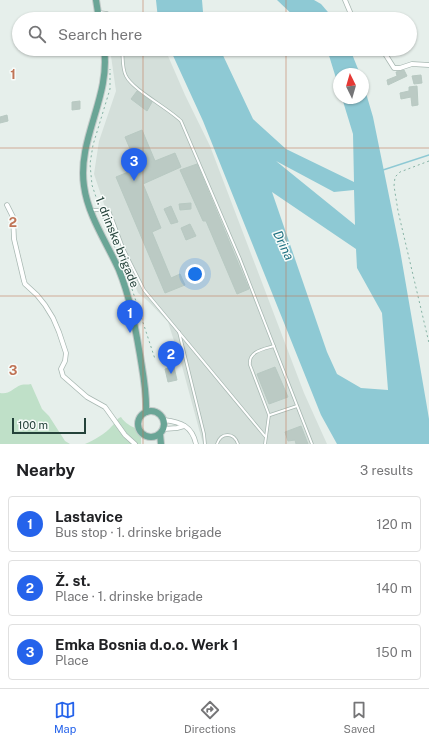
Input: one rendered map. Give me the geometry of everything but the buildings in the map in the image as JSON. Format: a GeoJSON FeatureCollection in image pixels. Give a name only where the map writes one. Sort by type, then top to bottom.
{"type":"FeatureCollection","features":[{"type":"Feature","properties":{"kind":"main road"},"geometry":{"type":"LineString","coordinates":[[96,0],[98,12]]}},
{"type":"Feature","properties":{"kind":"main road","name":"1. drinske brigade"},"geometry":{"type":"LineString","coordinates":[[104,56],[105,69],[103,82],[84,161],[84,185],[90,210],[119,272],[129,300],[136,330],[147,396]]}},
{"type":"Feature","properties":{"kind":"main road"},"geometry":{"type":"LineString","coordinates":[[147,396],[155,412]]}},
{"type":"Feature","properties":{"kind":"main road"},"geometry":{"type":"LineString","coordinates":[[147,396],[146,412],[140,418],[139,426],[142,434],[150,437],[154,444]]}},
{"type":"Feature","properties":{"kind":"main road"},"geometry":{"type":"LineString","coordinates":[[146,412],[159,413],[164,420],[161,444]]}},
{"type":"Feature","properties":{"kind":"main road"},"geometry":{"type":"LineString","coordinates":[[150,437],[162,431]]}},
{"type":"Feature","properties":{"kind":"street"},"geometry":{"type":"LineString","coordinates":[[345,0],[350,12]]}},
{"type":"Feature","properties":{"kind":"street"},"geometry":{"type":"LineString","coordinates":[[386,56],[394,68],[400,68],[412,64],[429,65]]}},
{"type":"Feature","properties":{"kind":"street"},"geometry":{"type":"LineString","coordinates":[[7,205],[13,217],[14,239],[25,284],[37,295],[54,318],[65,347],[66,358],[61,369],[63,376],[87,397],[105,407],[125,435],[135,444]]}},
{"type":"Feature","properties":{"kind":"street"},"geometry":{"type":"LineString","coordinates":[[164,420],[175,422],[184,426],[192,432],[196,444]]}},
{"type":"Feature","properties":{"kind":"street"},"geometry":{"type":"LineString","coordinates":[[162,431],[184,426]]}},
{"type":"Feature","properties":{"kind":"lane"},"geometry":{"type":"LineString","coordinates":[[123,56],[125,75],[131,84],[170,111],[181,121],[240,259],[312,444]]}},
{"type":"Feature","properties":{"kind":"lane"},"geometry":{"type":"LineString","coordinates":[[90,210],[109,210],[124,250],[144,290],[265,436]]}},
{"type":"Feature","properties":{"kind":"lane"},"geometry":{"type":"LineString","coordinates":[[179,332],[204,434],[205,444]]}},
{"type":"Feature","properties":{"kind":"lane"},"geometry":{"type":"LineString","coordinates":[[265,444],[269,415],[249,361],[252,355],[256,352],[274,346]]}},
{"type":"Feature","properties":{"kind":"lane"},"geometry":{"type":"LineString","coordinates":[[269,415],[297,406]]}},
{"type":"Feature","properties":{"kind":"lane"},"geometry":{"type":"LineString","coordinates":[[217,444],[221,438],[226,435],[231,435],[235,438],[238,444]]}},
{"type":"Feature","properties":{"kind":"path"},"geometry":{"type":"LineString","coordinates":[[110,63],[110,89],[93,145],[90,164],[92,185],[100,210],[118,255]]}},
{"type":"Feature","properties":{"kind":"path"},"geometry":{"type":"LineString","coordinates":[[429,161],[400,172],[395,177],[394,186],[429,343]]}},
{"type":"Feature","properties":{"kind":"path"},"geometry":{"type":"LineString","coordinates":[[131,288],[155,359]]}},
{"type":"Feature","properties":{"kind":"shaded area"},"geometry":{"type":"Polygon","coordinates":[[[111,56],[168,56],[210,146],[304,393],[327,444],[203,444],[182,366],[168,322],[138,293],[94,174],[99,141],[116,91],[111,56]]]}},
{"type":"Feature","properties":{"kind":"green space"},"geometry":{"type":"Polygon","coordinates":[[[31,384],[42,409],[49,416],[65,441],[70,444],[0,444],[0,393],[8,392],[21,385],[31,384]]]}},
{"type":"Feature","properties":{"kind":"green space"},"geometry":{"type":"Polygon","coordinates":[[[121,417],[128,424],[138,430],[140,433],[141,444],[85,444],[103,434],[121,417]]]}},
{"type":"Feature","properties":{"kind":"water"},"geometry":{"type":"Polygon","coordinates":[[[156,0],[202,0],[203,12],[157,12],[156,0]]]}},
{"type":"Feature","properties":{"kind":"water"},"geometry":{"type":"Polygon","coordinates":[[[277,0],[314,0],[321,4],[328,12],[290,12],[277,0]]]}},
{"type":"Feature","properties":{"kind":"water","name":"Drina"},"geometry":{"type":"Polygon","coordinates":[[[173,56],[223,56],[253,119],[286,149],[354,182],[353,134],[344,104],[369,103],[400,250],[429,419],[429,444],[337,444],[321,415],[203,121],[173,56]],[[276,161],[355,225],[354,190],[334,192],[276,161]],[[272,192],[327,352],[337,374],[361,388],[388,390],[382,313],[357,268],[356,249],[272,192]]]}},
{"type":"Feature","properties":{"kind":"water"},"geometry":{"type":"Polygon","coordinates":[[[329,56],[353,56],[358,68],[333,69],[329,56]]]}},
{"type":"Feature","properties":{"kind":"waterway"},"geometry":{"type":"LineString","coordinates":[[383,170],[429,155]]}},
{"type":"Feature","properties":{"kind":"place","name":"Emka Bosnia d.o.o. Werk 1"},"geometry":{"type":"Point","coordinates":[134,181]}},
{"type":"Feature","properties":{"kind":"place","name":"Lastavice"},"geometry":{"type":"Point","coordinates":[130,333]}},
{"type":"Feature","properties":{"kind":"place","name":"Ž. st."},"geometry":{"type":"Point","coordinates":[171,374]}}]}
